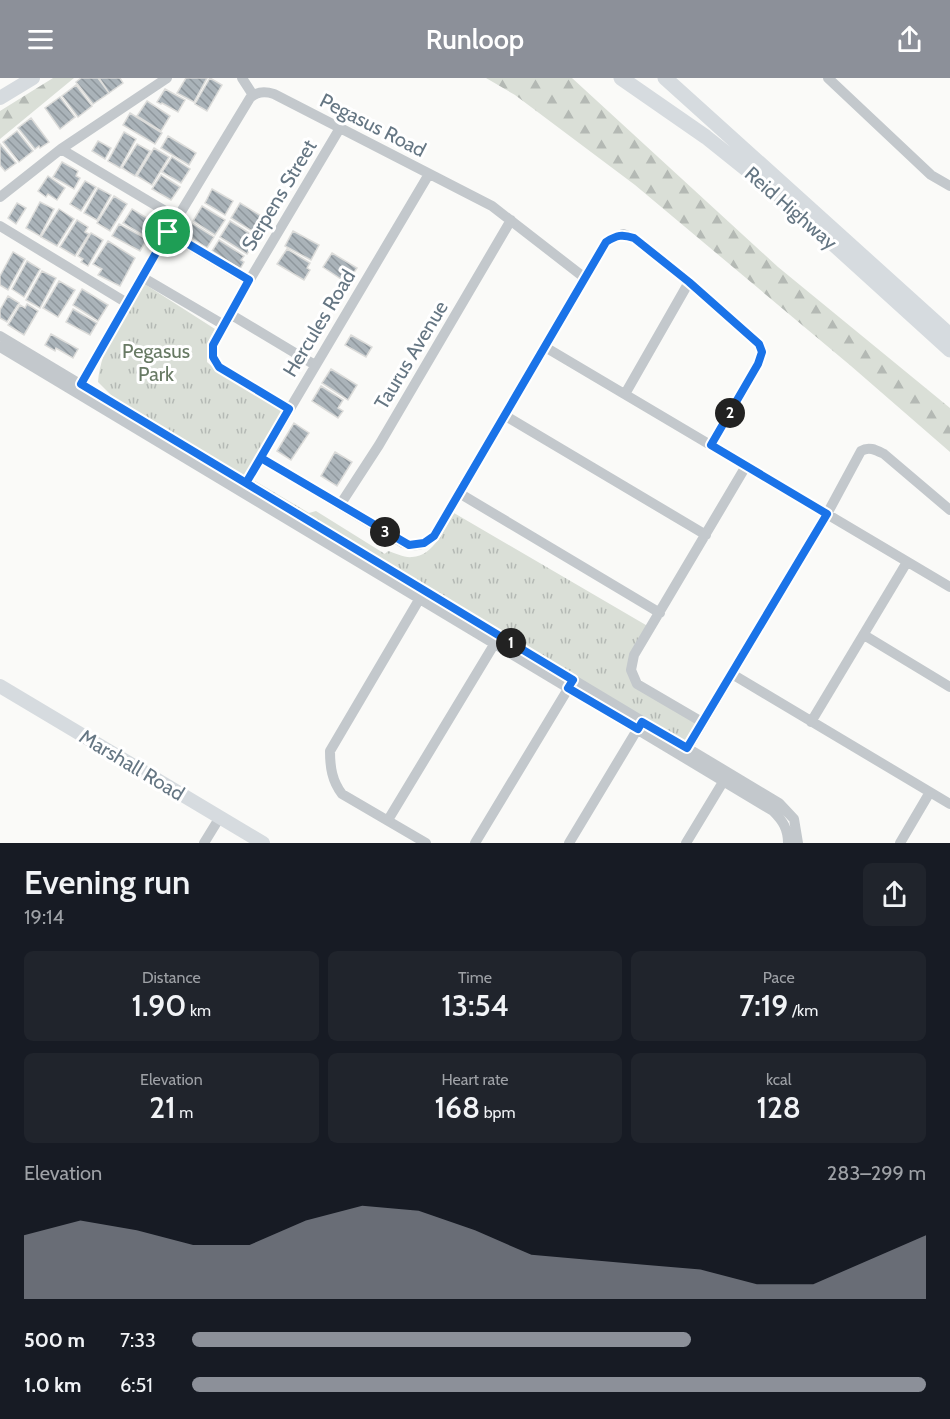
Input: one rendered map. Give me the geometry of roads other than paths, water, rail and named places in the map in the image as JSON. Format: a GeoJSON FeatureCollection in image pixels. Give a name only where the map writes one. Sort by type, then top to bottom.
{"type":"FeatureCollection","features":[{"type":"Feature","properties":{"kind":"highway","name":"Reid Highway"},"geometry":{"type":"LineString","coordinates":[[621,78],[706,137],[786,201],[950,350]]}},
{"type":"Feature","properties":{"kind":"highway","name":"Reid Highway"},"geometry":{"type":"LineString","coordinates":[[665,78],[950,335]]}},
{"type":"Feature","properties":{"kind":"main road"},"geometry":{"type":"LineString","coordinates":[[0,98],[33,78]]}},
{"type":"Feature","properties":{"kind":"main road","name":"Marshall Road"},"geometry":{"type":"LineString","coordinates":[[0,686],[263,843]]}},
{"type":"Feature","properties":{"kind":"street"},"geometry":{"type":"LineString","coordinates":[[0,197],[62,149],[166,78]]}},
{"type":"Feature","properties":{"kind":"street"},"geometry":{"type":"LineString","coordinates":[[78,388],[168,232],[253,95],[242,78]]}},
{"type":"Feature","properties":{"kind":"street"},"geometry":{"type":"LineString","coordinates":[[834,80],[932,175],[950,186]]}},
{"type":"Feature","properties":{"kind":"street","name":"Pegasus Road"},"geometry":{"type":"LineString","coordinates":[[253,95],[261,92],[274,94],[492,206],[581,275]]}},
{"type":"Feature","properties":{"kind":"street","name":"Serpens Street"},"geometry":{"type":"LineString","coordinates":[[289,409],[217,364],[213,357],[213,345],[340,128]]}},
{"type":"Feature","properties":{"kind":"street"},"geometry":{"type":"LineString","coordinates":[[62,149],[177,218]]}},
{"type":"Feature","properties":{"kind":"street","name":"Hercules Road"},"geometry":{"type":"LineString","coordinates":[[243,487],[429,174]]}},
{"type":"Feature","properties":{"kind":"street","name":"Taurus Avenue"},"geometry":{"type":"LineString","coordinates":[[340,506],[379,445],[511,220]]}},
{"type":"Feature","properties":{"kind":"street"},"geometry":{"type":"LineString","coordinates":[[0,226],[127,303]]}},
{"type":"Feature","properties":{"kind":"street"},"geometry":{"type":"LineString","coordinates":[[168,232],[249,280]]}},
{"type":"Feature","properties":{"kind":"street"},"geometry":{"type":"LineString","coordinates":[[261,458],[403,543],[418,545],[426,542],[434,536],[606,242],[623,234],[634,238],[689,282],[759,344],[762,352],[758,364],[711,445]]}},
{"type":"Feature","properties":{"kind":"street"},"geometry":{"type":"LineString","coordinates":[[142,276],[224,325]]}},
{"type":"Feature","properties":{"kind":"street"},"geometry":{"type":"LineString","coordinates":[[625,394],[689,282]]}},
{"type":"Feature","properties":{"kind":"street"},"geometry":{"type":"LineString","coordinates":[[230,314],[315,365]]}},
{"type":"Feature","properties":{"kind":"street"},"geometry":{"type":"LineString","coordinates":[[0,336],[78,388],[496,640],[726,776],[779,803],[794,819],[798,843]]}},
{"type":"Feature","properties":{"kind":"street"},"geometry":{"type":"LineString","coordinates":[[0,347],[78,388]]}},
{"type":"Feature","properties":{"kind":"street"},"geometry":{"type":"LineString","coordinates":[[545,347],[950,587]]}},
{"type":"Feature","properties":{"kind":"street"},"geometry":{"type":"LineString","coordinates":[[504,415],[706,535]]}},
{"type":"Feature","properties":{"kind":"street"},"geometry":{"type":"LineString","coordinates":[[685,752],[827,514],[861,452],[866,448],[872,448],[884,454],[950,510]]}},
{"type":"Feature","properties":{"kind":"street"},"geometry":{"type":"LineString","coordinates":[[702,722],[637,684],[631,670],[634,655],[746,466]]}},
{"type":"Feature","properties":{"kind":"street"},"geometry":{"type":"LineString","coordinates":[[459,493],[660,613]]}},
{"type":"Feature","properties":{"kind":"street"},"geometry":{"type":"LineString","coordinates":[[811,722],[907,562]]}},
{"type":"Feature","properties":{"kind":"street"},"geometry":{"type":"LineString","coordinates":[[422,595],[330,751],[330,765],[335,785],[342,794],[426,843]]}},
{"type":"Feature","properties":{"kind":"street"},"geometry":{"type":"LineString","coordinates":[[864,635],[950,687]]}},
{"type":"Feature","properties":{"kind":"street"},"geometry":{"type":"LineString","coordinates":[[388,820],[496,640]]}},
{"type":"Feature","properties":{"kind":"street"},"geometry":{"type":"LineString","coordinates":[[732,674],[950,804]]}},
{"type":"Feature","properties":{"kind":"street"},"geometry":{"type":"LineString","coordinates":[[475,843],[571,684]]}},
{"type":"Feature","properties":{"kind":"street"},"geometry":{"type":"LineString","coordinates":[[569,843],[640,726]]}},
{"type":"Feature","properties":{"kind":"street"},"geometry":{"type":"LineString","coordinates":[[686,843],[726,776]]}},
{"type":"Feature","properties":{"kind":"street"},"geometry":{"type":"LineString","coordinates":[[726,776],[784,822],[788,833],[788,843]]}},
{"type":"Feature","properties":{"kind":"street"},"geometry":{"type":"LineString","coordinates":[[900,843],[930,792]]}},
{"type":"Feature","properties":{"kind":"street"},"geometry":{"type":"LineString","coordinates":[[204,843],[220,817]]}},
{"type":"Feature","properties":{"kind":"park label","name":"Pegasus Park"},"geometry":{"type":"Point","coordinates":[156,362]}}]}
